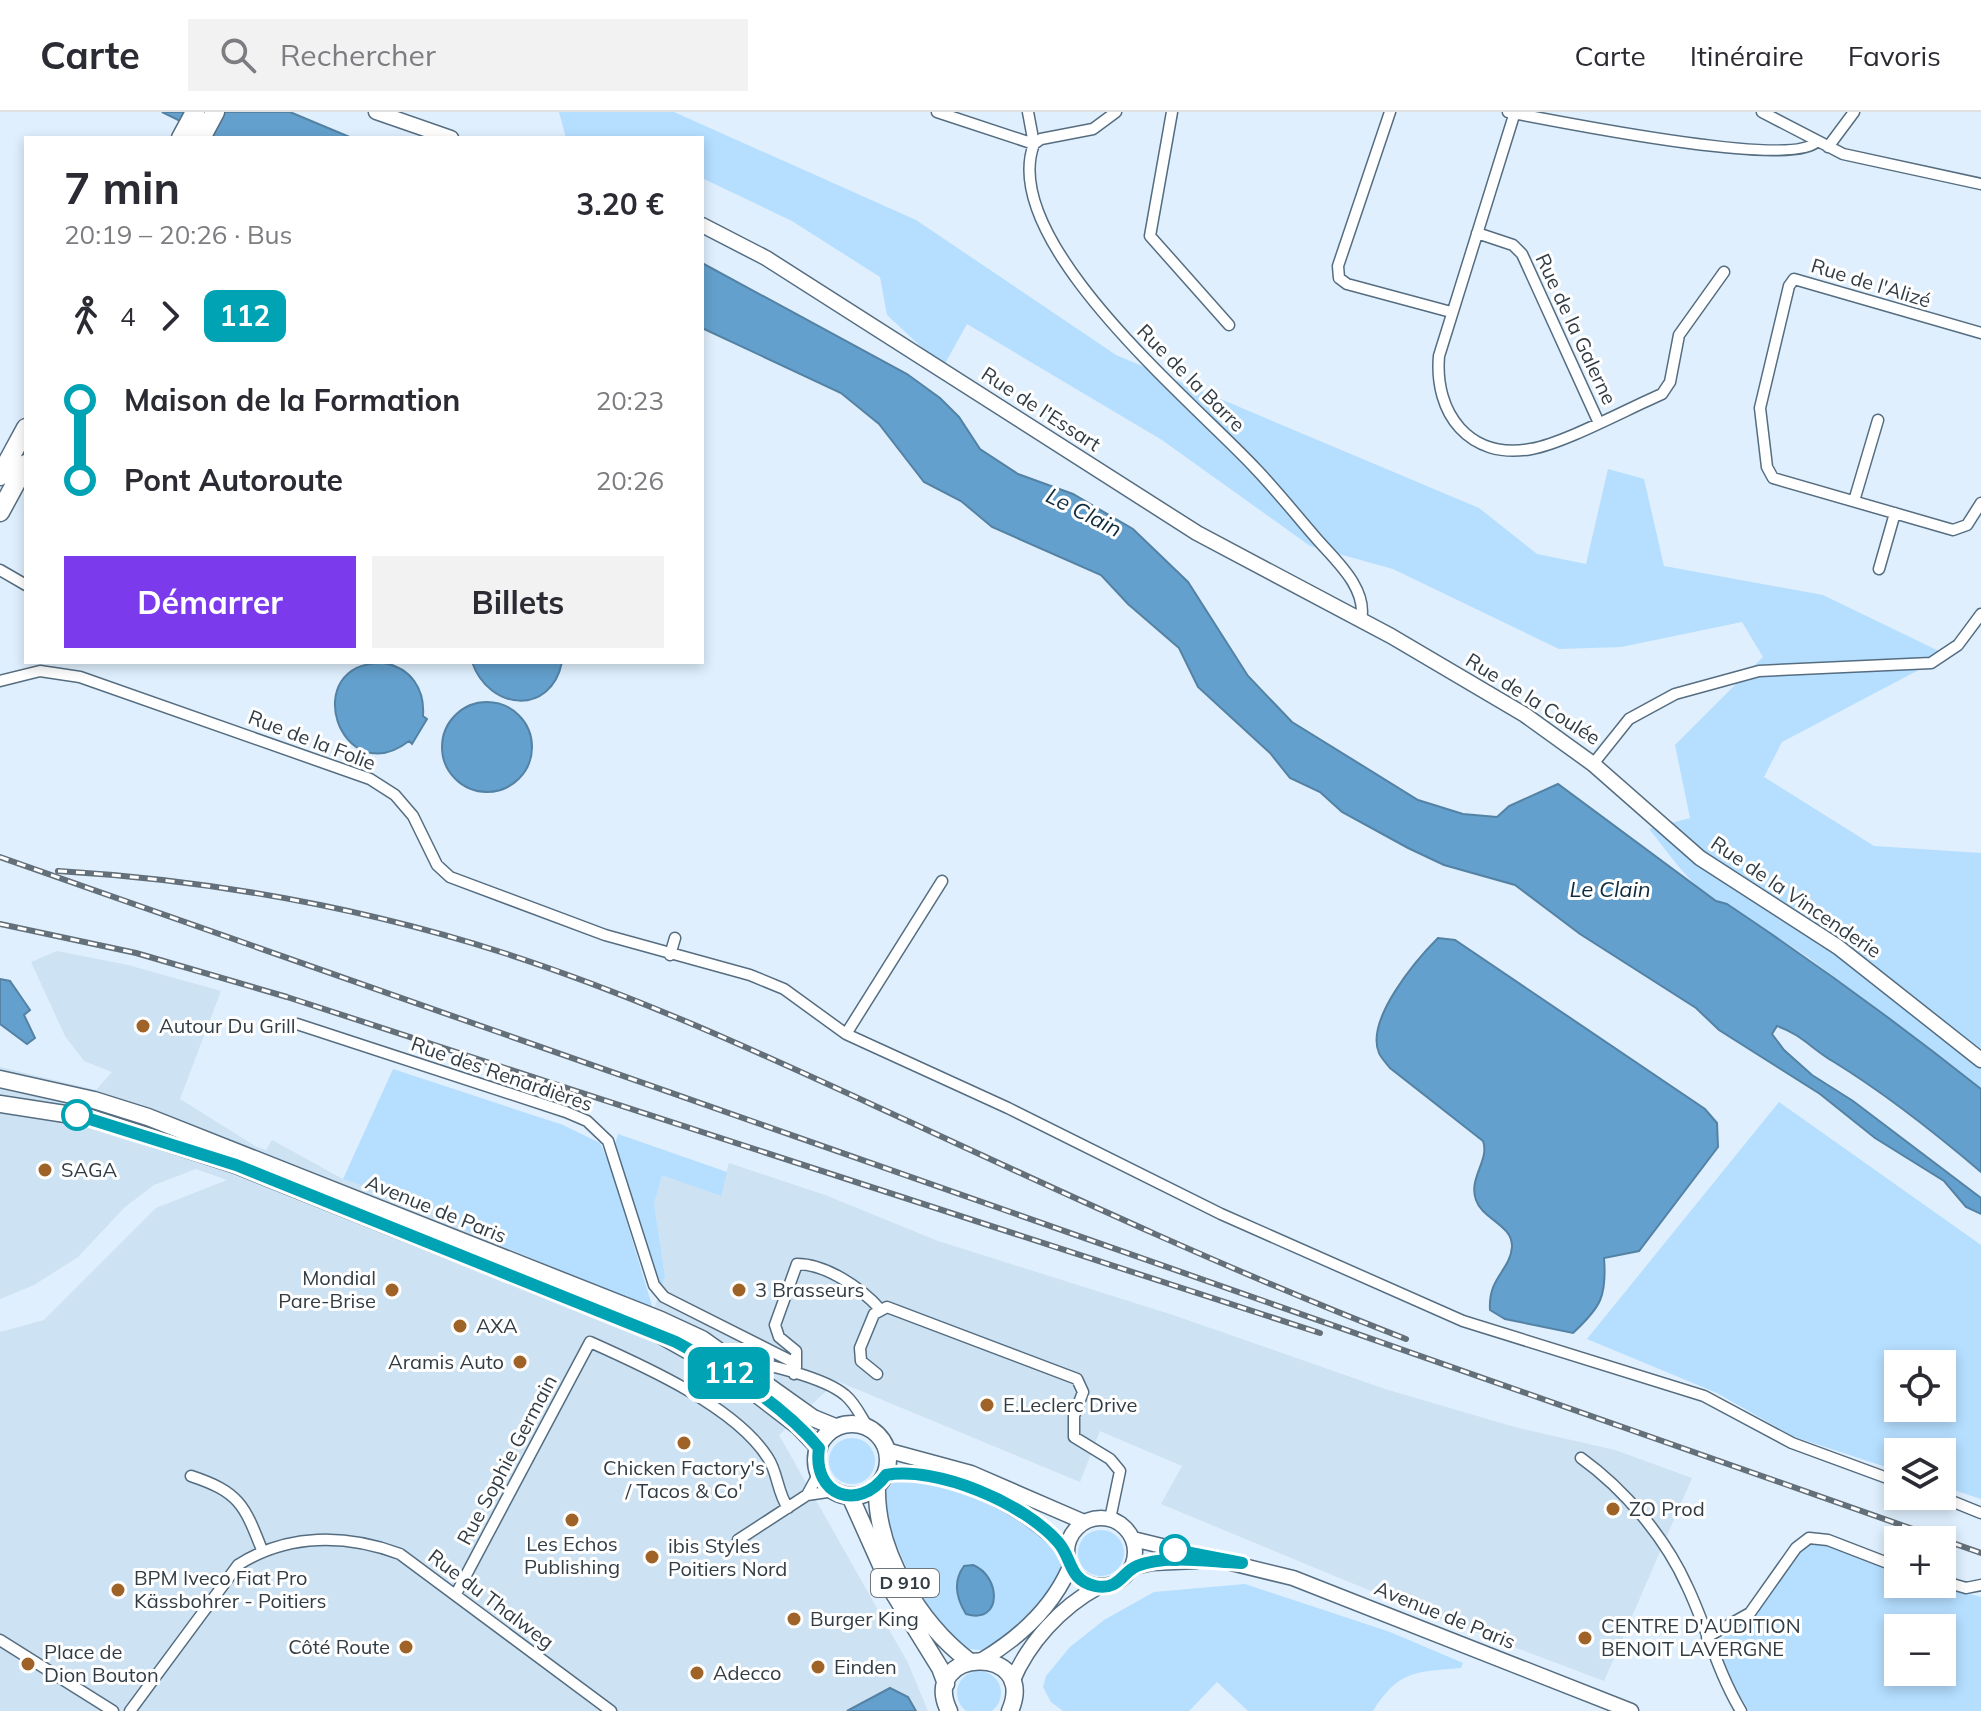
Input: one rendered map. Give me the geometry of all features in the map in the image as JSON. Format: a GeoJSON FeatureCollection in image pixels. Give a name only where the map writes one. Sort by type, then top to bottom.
{"type":"FeatureCollection","features":[{"type":"Feature","properties":{"kind":"highway"},"geometry":{"type":"LineString","coordinates":[[182,136],[195,112]]}},
{"type":"Feature","properties":{"kind":"highway"},"geometry":{"type":"LineString","coordinates":[[202,136],[215,112]]}},
{"type":"Feature","properties":{"kind":"highway"},"geometry":{"type":"LineString","coordinates":[[0,476],[24,432]]}},
{"type":"Feature","properties":{"kind":"highway"},"geometry":{"type":"LineString","coordinates":[[0,512],[24,468]]}},
{"type":"Feature","properties":{"kind":"main road"},"geometry":{"type":"LineString","coordinates":[[376,112],[445,136]]}},
{"type":"Feature","properties":{"kind":"main road","name":"Rue de l'Essart"},"geometry":{"type":"LineString","coordinates":[[704,226],[766,258],[1197,533],[1361,620]]}},
{"type":"Feature","properties":{"kind":"main road","name":"Rue de la Coulée"},"geometry":{"type":"LineString","coordinates":[[1361,620],[1525,715],[1593,764]]}},
{"type":"Feature","properties":{"kind":"main road","name":"Rue de la Vincenderie"},"geometry":{"type":"LineString","coordinates":[[1593,764],[1700,858],[1838,947],[1981,1060]]}},
{"type":"Feature","properties":{"kind":"main road","name":"Avenue de Paris"},"geometry":{"type":"LineString","coordinates":[[0,1079],[116,1106],[239,1151],[661,1320],[702,1339],[813,1418],[835,1427]]}},
{"type":"Feature","properties":{"kind":"main road","name":"Avenue de Paris"},"geometry":{"type":"LineString","coordinates":[[0,1104],[13,1103],[91,1118],[236,1165],[655,1332],[733,1376],[798,1426],[819,1448]]}},
{"type":"Feature","properties":{"kind":"main road"},"geometry":{"type":"LineString","coordinates":[[882,1480],[886,1450],[879,1436],[867,1426],[835,1427],[819,1448],[819,1473],[842,1493],[864,1494],[882,1480],[920,1474],[1005,1502],[1041,1525],[1067,1552]]}},
{"type":"Feature","properties":{"kind":"main road"},"geometry":{"type":"LineString","coordinates":[[886,1450],[971,1473],[1084,1522],[1110,1519],[1124,1526],[1133,1539],[1134,1567],[1124,1579],[1098,1587],[1052,1622],[1021,1661],[1012,1696]]}},
{"type":"Feature","properties":{"kind":"main road","name":"D 910"},"geometry":{"type":"LineString","coordinates":[[882,1480],[881,1523],[902,1578],[939,1634],[975,1660]]}},
{"type":"Feature","properties":{"kind":"main road","name":"D 910"},"geometry":{"type":"LineString","coordinates":[[842,1493],[893,1592],[946,1684]]}},
{"type":"Feature","properties":{"kind":"main road"},"geometry":{"type":"LineString","coordinates":[[949,1711],[946,1684],[951,1674],[1025,1629],[1053,1597],[1069,1569],[1067,1552],[1071,1535],[1084,1522]]}},
{"type":"Feature","properties":{"kind":"main road","name":"Avenue de Paris"},"geometry":{"type":"LineString","coordinates":[[1133,1539],[1242,1563],[1308,1583],[1631,1711]]}},
{"type":"Feature","properties":{"kind":"main road","name":"Avenue de Paris"},"geometry":{"type":"LineString","coordinates":[[1134,1567],[1176,1561],[1242,1563]]}},
{"type":"Feature","properties":{"kind":"main road"},"geometry":{"type":"LineString","coordinates":[[1069,1569],[1082,1581],[1098,1587]]}},
{"type":"Feature","properties":{"kind":"main road"},"geometry":{"type":"LineString","coordinates":[[975,1660],[1000,1666],[1012,1696],[1027,1711]]}},
{"type":"Feature","properties":{"kind":"street"},"geometry":{"type":"LineString","coordinates":[[937,112],[1034,144],[1041,139],[1093,129],[1116,112]]}},
{"type":"Feature","properties":{"kind":"street","name":"Rue de la Barre"},"geometry":{"type":"LineString","coordinates":[[1028,112],[1034,144],[1028,178],[1034,202],[1091,302],[1256,468],[1332,557],[1359,592],[1361,620]]}},
{"type":"Feature","properties":{"kind":"street"},"geometry":{"type":"LineString","coordinates":[[1172,112],[1150,236],[1229,325]]}},
{"type":"Feature","properties":{"kind":"street"},"geometry":{"type":"LineString","coordinates":[[1390,112],[1338,266],[1339,278],[1347,284],[1451,312]]}},
{"type":"Feature","properties":{"kind":"street"},"geometry":{"type":"LineString","coordinates":[[1724,272],[1679,335],[1670,382],[1664,392],[1546,445],[1520,450],[1483,444],[1460,430],[1442,403],[1437,373],[1451,312],[1513,112],[1750,150],[1797,151],[1813,147],[1817,141]]}},
{"type":"Feature","properties":{"kind":"street"},"geometry":{"type":"LineString","coordinates":[[1762,112],[1828,147],[1981,184]]}},
{"type":"Feature","properties":{"kind":"street"},"geometry":{"type":"LineString","coordinates":[[1828,147],[1854,112]]}},
{"type":"Feature","properties":{"kind":"street","name":"Rue de la Galerne"},"geometry":{"type":"LineString","coordinates":[[1477,233],[1513,245],[1522,254],[1598,421]]}},
{"type":"Feature","properties":{"kind":"street","name":"Rue de l'Alizé"},"geometry":{"type":"LineString","coordinates":[[1981,333],[1888,309],[1873,300],[1802,279],[1791,282],[1761,401],[1767,467],[1773,478],[1958,530],[1967,525],[1981,503]]}},
{"type":"Feature","properties":{"kind":"street"},"geometry":{"type":"LineString","coordinates":[[1854,501],[1878,420]]}},
{"type":"Feature","properties":{"kind":"street"},"geometry":{"type":"LineString","coordinates":[[1879,569],[1895,513]]}},
{"type":"Feature","properties":{"kind":"street"},"geometry":{"type":"LineString","coordinates":[[0,570],[24,584]]}},
{"type":"Feature","properties":{"kind":"street","name":"Rue de la Coulée"},"geometry":{"type":"LineString","coordinates":[[1593,764],[1619,728],[1638,713],[1675,694],[1759,671],[1931,663],[1958,645],[1981,614]]}},
{"type":"Feature","properties":{"kind":"street","name":"Rue de la Folie"},"geometry":{"type":"LineString","coordinates":[[0,681],[27,672],[60,667],[370,779],[395,795],[413,816],[437,865],[450,877],[645,947],[750,975],[784,989],[846,1034],[1008,1108],[1221,1214],[1463,1321],[1704,1396],[1792,1443],[1884,1477]]}},
{"type":"Feature","properties":{"kind":"street"},"geometry":{"type":"LineString","coordinates":[[846,1034],[942,881]]}},
{"type":"Feature","properties":{"kind":"street"},"geometry":{"type":"LineString","coordinates":[[670,955],[675,938]]}},
{"type":"Feature","properties":{"kind":"street","name":"Rue des Renardières"},"geometry":{"type":"LineString","coordinates":[[297,1024],[587,1121],[608,1141],[654,1285],[664,1297],[784,1357],[795,1371]]}},
{"type":"Feature","properties":{"kind":"street"},"geometry":{"type":"LineString","coordinates":[[795,1371],[796,1351],[779,1337],[775,1325],[797,1264],[813,1264],[870,1297],[880,1309]]}},
{"type":"Feature","properties":{"kind":"street"},"geometry":{"type":"LineString","coordinates":[[877,1374],[867,1368],[859,1355],[874,1314],[880,1309],[893,1309],[1077,1379],[1083,1392],[1074,1416],[1074,1437],[1110,1459],[1120,1471],[1110,1519]]}},
{"type":"Feature","properties":{"kind":"street","name":"Rue Sophie Germain"},"geometry":{"type":"LineString","coordinates":[[456,1594],[590,1342],[656,1372],[731,1421],[768,1457],[779,1495],[788,1508]]}},
{"type":"Feature","properties":{"kind":"street","name":"Rue des Renardières"},"geometry":{"type":"LineString","coordinates":[[737,1361],[757,1362],[795,1371],[844,1394],[867,1426]]}},
{"type":"Feature","properties":{"kind":"street"},"geometry":{"type":"LineString","coordinates":[[1581,1458],[1621,1493],[1667,1551],[1687,1585],[1718,1670],[1741,1711]]}},
{"type":"Feature","properties":{"kind":"street"},"geometry":{"type":"LineString","coordinates":[[738,1540],[807,1495],[819,1473]]}},
{"type":"Feature","properties":{"kind":"street"},"geometry":{"type":"LineString","coordinates":[[191,1476],[230,1491],[248,1514],[262,1550]]}},
{"type":"Feature","properties":{"kind":"street"},"geometry":{"type":"LineString","coordinates":[[807,1495],[842,1493]]}},
{"type":"Feature","properties":{"kind":"street"},"geometry":{"type":"LineString","coordinates":[[1956,1503],[1981,1513]]}},
{"type":"Feature","properties":{"kind":"street"},"geometry":{"type":"LineString","coordinates":[[1707,1637],[1750,1613],[1796,1548],[1809,1538],[1828,1540],[1884,1562]]}},
{"type":"Feature","properties":{"kind":"street","name":"Rue du Thalweg"},"geometry":{"type":"LineString","coordinates":[[130,1711],[138,1705],[221,1584],[238,1565],[262,1550],[295,1542],[336,1539],[374,1544],[400,1554],[611,1711]]}},
{"type":"Feature","properties":{"kind":"street"},"geometry":{"type":"LineString","coordinates":[[1956,1585],[1966,1588],[1981,1585]]}},
{"type":"Feature","properties":{"kind":"street"},"geometry":{"type":"LineString","coordinates":[[0,1640],[113,1711]]}},
{"type":"Feature","properties":{"kind":"shaded area"},"geometry":{"type":"Polygon","coordinates":[[[559,112],[674,112],[916,220],[1116,355],[1479,508],[1537,554],[1586,564],[1608,469],[1644,479],[1664,566],[1823,595],[1947,655],[1782,742],[1764,777],[1874,846],[1981,853],[1981,1089],[1809,958],[1704,892],[1649,829],[1690,818],[1675,745],[1763,657],[1742,622],[1621,647],[1559,649],[1393,569],[1310,546],[1162,440],[967,324],[943,367],[887,315],[880,277],[792,221],[704,179],[704,136],[565,136],[559,112]]]}},
{"type":"Feature","properties":{"kind":"shaded area"},"geometry":{"type":"Polygon","coordinates":[[[57,951],[128,965],[221,991],[180,1099],[257,1147],[266,1150],[272,1140],[343,1179],[444,1214],[469,1232],[654,1309],[665,1276],[654,1204],[662,1174],[720,1196],[729,1163],[825,1195],[938,1241],[1173,1315],[1385,1389],[1518,1428],[1615,1450],[1692,1478],[1604,1681],[1429,1615],[1161,1504],[1182,1466],[1100,1431],[1080,1482],[837,1381],[779,1435],[908,1663],[928,1711],[0,1711],[0,1332],[44,1320],[156,1208],[227,1180],[196,1169],[154,1185],[125,1207],[78,1257],[34,1285],[0,1299],[0,1067],[96,1090],[112,1072],[84,1061],[65,1036],[31,962],[57,951]]]}},
{"type":"Feature","properties":{"kind":"shaded area"},"geometry":{"type":"Polygon","coordinates":[[[393,1069],[563,1125],[600,1143],[609,1163],[653,1309],[469,1232],[444,1214],[343,1179],[393,1069]]]}},
{"type":"Feature","properties":{"kind":"shaded area"},"geometry":{"type":"Polygon","coordinates":[[[1779,1102],[1981,1245],[1981,1499],[1956,1491],[1956,1438],[1884,1438],[1884,1466],[1792,1436],[1717,1393],[1587,1339],[1779,1102]]]}},
{"type":"Feature","properties":{"kind":"shaded area"},"geometry":{"type":"Polygon","coordinates":[[[618,1134],[727,1172],[721,1196],[662,1175],[654,1204],[665,1276],[661,1288],[654,1277],[615,1144],[618,1134]]]}},
{"type":"Feature","properties":{"kind":"shaded area"},"geometry":{"type":"Polygon","coordinates":[[[852,1438],[868,1445],[875,1461],[868,1477],[852,1484],[836,1477],[829,1461],[836,1445],[852,1438]]]}},
{"type":"Feature","properties":{"kind":"shaded area"},"geometry":{"type":"Polygon","coordinates":[[[894,1480],[943,1486],[992,1501],[1020,1516],[1058,1549],[1061,1563],[1050,1593],[1026,1620],[988,1651],[962,1648],[911,1577],[894,1538],[883,1494],[894,1480]]]}},
{"type":"Feature","properties":{"kind":"shaded area"},"geometry":{"type":"Polygon","coordinates":[[[1101,1530],[1117,1537],[1124,1553],[1117,1569],[1101,1576],[1085,1569],[1078,1553],[1085,1537],[1101,1530]]]}},
{"type":"Feature","properties":{"kind":"shaded area"},"geometry":{"type":"Polygon","coordinates":[[[1823,1542],[1884,1566],[1884,1598],[1956,1598],[1956,1590],[1981,1597],[1981,1711],[1749,1711],[1734,1687],[1718,1645],[1726,1635],[1754,1617],[1801,1549],[1823,1542]]]}},
{"type":"Feature","properties":{"kind":"shaded area"},"geometry":{"type":"Polygon","coordinates":[[[1245,1584],[1390,1632],[1463,1663],[1461,1668],[1420,1673],[1400,1680],[1373,1711],[1248,1711],[1217,1682],[1189,1711],[1063,1711],[1051,1702],[1043,1687],[1046,1676],[1070,1647],[1104,1620],[1154,1592],[1245,1584]]]}},
{"type":"Feature","properties":{"kind":"shaded area"},"geometry":{"type":"Polygon","coordinates":[[[971,1673],[987,1673],[999,1685],[999,1701],[988,1712],[970,1712],[959,1701],[959,1685],[971,1673]]]}},
{"type":"Feature","properties":{"kind":"water"},"geometry":{"type":"Polygon","coordinates":[[[162,112],[290,112],[347,136],[211,136],[162,112]]]}},
{"type":"Feature","properties":{"kind":"water","name":"Le Clain"},"geometry":{"type":"Polygon","coordinates":[[[704,264],[907,374],[940,398],[959,417],[980,449],[1018,474],[1073,494],[1133,529],[1188,582],[1248,676],[1292,722],[1418,800],[1463,814],[1497,817],[1509,806],[1558,784],[1716,901],[1727,904],[1760,926],[1888,1017],[1981,1089],[1981,1172],[1891,1100],[1800,1038],[1777,1026],[1772,1034],[1784,1050],[1812,1075],[1853,1101],[1981,1198],[1981,1214],[1966,1207],[1944,1181],[1875,1138],[1820,1094],[1719,1030],[1696,1008],[1580,934],[1515,885],[1444,865],[1408,848],[1342,812],[1320,792],[1290,778],[1270,753],[1198,687],[1179,648],[1128,604],[1101,575],[992,527],[961,501],[924,482],[879,424],[841,393],[704,329],[704,264]]]}},
{"type":"Feature","properties":{"kind":"water"},"geometry":{"type":"Polygon","coordinates":[[[387,664],[402,670],[414,681],[422,697],[423,716],[427,719],[412,744],[409,741],[385,753],[364,751],[348,739],[338,721],[335,701],[341,682],[357,668],[387,664]]]}},
{"type":"Feature","properties":{"kind":"water"},"geometry":{"type":"Polygon","coordinates":[[[473,664],[561,664],[556,680],[546,692],[533,699],[519,701],[505,698],[480,678],[473,664]]]}},
{"type":"Feature","properties":{"kind":"water"},"geometry":{"type":"Polygon","coordinates":[[[487,702],[504,705],[519,715],[529,730],[532,747],[529,764],[519,779],[504,789],[487,792],[470,789],[455,779],[445,764],[442,747],[445,730],[455,715],[470,705],[487,702]]]}},
{"type":"Feature","properties":{"kind":"water"},"geometry":{"type":"Polygon","coordinates":[[[1438,938],[1455,940],[1705,1109],[1717,1123],[1718,1147],[1639,1251],[1604,1258],[1600,1300],[1573,1333],[1505,1319],[1490,1310],[1492,1290],[1512,1247],[1508,1233],[1479,1207],[1476,1200],[1474,1192],[1484,1155],[1483,1141],[1390,1068],[1379,1053],[1379,1024],[1386,1008],[1406,975],[1438,938]]]}},
{"type":"Feature","properties":{"kind":"water"},"geometry":{"type":"Polygon","coordinates":[[[0,979],[10,981],[30,1010],[24,1015],[35,1038],[27,1044],[0,1024],[0,979]]]}},
{"type":"Feature","properties":{"kind":"water"},"geometry":{"type":"Polygon","coordinates":[[[973,1565],[989,1579],[994,1598],[987,1613],[978,1616],[966,1614],[957,1590],[964,1566],[973,1565]]]}},
{"type":"Feature","properties":{"kind":"water"},"geometry":{"type":"Polygon","coordinates":[[[890,1688],[908,1697],[916,1711],[847,1711],[890,1688]]]}},
{"type":"Feature","properties":{"kind":"railway"},"geometry":{"type":"LineString","coordinates":[[0,857],[1981,1553]]}},
{"type":"Feature","properties":{"kind":"railway"},"geometry":{"type":"LineString","coordinates":[[58,871],[171,881],[340,909],[450,937],[556,971],[710,1032],[1156,1235],[1406,1339]]}},
{"type":"Feature","properties":{"kind":"railway"},"geometry":{"type":"LineString","coordinates":[[0,924],[136,953],[287,997],[1320,1333]]}},
{"type":"Feature","properties":{"kind":"bus line","name":"112"},"geometry":{"type":"LineString","coordinates":[[77,1115],[236,1165],[676,1342],[733,1376],[808,1435],[819,1448],[817,1461],[824,1482],[841,1494],[864,1494],[877,1486],[886,1475],[902,1472],[962,1486],[1023,1511],[1067,1552],[1069,1569],[1082,1581],[1098,1587],[1124,1579],[1134,1567],[1152,1563],[1242,1563],[1175,1550]]}},
{"type":"Feature","properties":{"kind":"place","name":"Autour Du Grill"},"geometry":{"type":"Point","coordinates":[143,1026]}},
{"type":"Feature","properties":{"kind":"place","name":"SAGA"},"geometry":{"type":"Point","coordinates":[45,1170]}},
{"type":"Feature","properties":{"kind":"place","name":"Mondial Pare-Brise"},"geometry":{"type":"Point","coordinates":[392,1290]}},
{"type":"Feature","properties":{"kind":"place","name":"3 Brasseurs"},"geometry":{"type":"Point","coordinates":[739,1290]}},
{"type":"Feature","properties":{"kind":"place","name":"AXA"},"geometry":{"type":"Point","coordinates":[460,1326]}},
{"type":"Feature","properties":{"kind":"place","name":"Aramis Auto"},"geometry":{"type":"Point","coordinates":[520,1362]}},
{"type":"Feature","properties":{"kind":"place","name":"E.Leclerc Drive"},"geometry":{"type":"Point","coordinates":[987,1405]}},
{"type":"Feature","properties":{"kind":"place","name":"Chicken Factory's / Tacos & Co'"},"geometry":{"type":"Point","coordinates":[684,1443]}},
{"type":"Feature","properties":{"kind":"place","name":"ZO Prod"},"geometry":{"type":"Point","coordinates":[1613,1509]}},
{"type":"Feature","properties":{"kind":"place","name":"Les Echos Publishing"},"geometry":{"type":"Point","coordinates":[572,1520]}},
{"type":"Feature","properties":{"kind":"place","name":"ibis Styles Poitiers Nord"},"geometry":{"type":"Point","coordinates":[652,1557]}},
{"type":"Feature","properties":{"kind":"place","name":"BPM Iveco Fiat Pro Kässbohrer - Poitiers"},"geometry":{"type":"Point","coordinates":[118,1590]}},
{"type":"Feature","properties":{"kind":"place","name":"Burger King"},"geometry":{"type":"Point","coordinates":[794,1619]}},
{"type":"Feature","properties":{"kind":"place","name":"CENTRE D'AUDITION BENOIT LAVERGNE"},"geometry":{"type":"Point","coordinates":[1585,1638]}},
{"type":"Feature","properties":{"kind":"place","name":"Côté Route"},"geometry":{"type":"Point","coordinates":[406,1647]}},
{"type":"Feature","properties":{"kind":"place","name":"Place de Dion Bouton"},"geometry":{"type":"Point","coordinates":[28,1664]}},
{"type":"Feature","properties":{"kind":"place","name":"Einden"},"geometry":{"type":"Point","coordinates":[818,1667]}},
{"type":"Feature","properties":{"kind":"place","name":"Adecco"},"geometry":{"type":"Point","coordinates":[697,1673]}}]}
